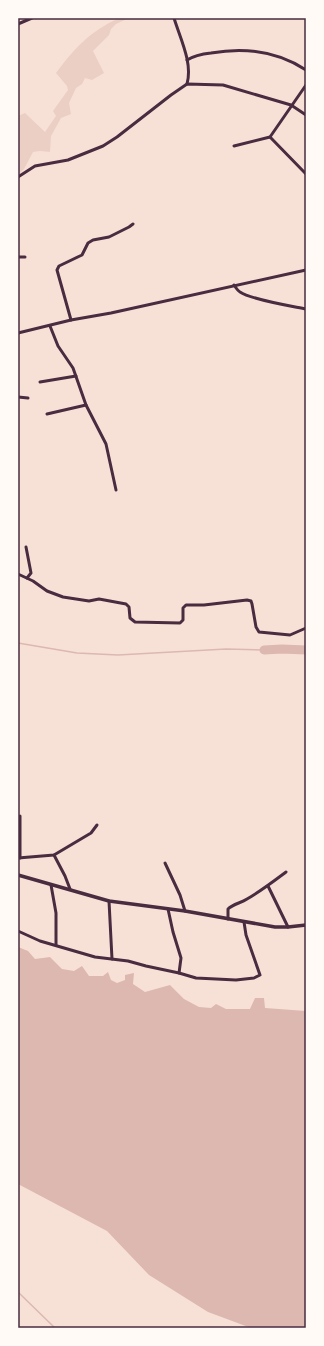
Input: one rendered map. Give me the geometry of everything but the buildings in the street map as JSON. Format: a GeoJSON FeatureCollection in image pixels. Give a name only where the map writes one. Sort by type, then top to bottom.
{"type":"FeatureCollection","features":[{"type":"Feature","properties":{"kind":"street"},"geometry":{"type":"LineString","coordinates":[[18,24],[32,18]]}},
{"type":"Feature","properties":{"kind":"street"},"geometry":{"type":"LineString","coordinates":[[174,18],[187,60],[187,84]]}},
{"type":"Feature","properties":{"kind":"street"},"geometry":{"type":"LineString","coordinates":[[187,60],[193,56],[222,51],[260,51],[279,56],[296,63],[306,70]]}},
{"type":"Feature","properties":{"kind":"street"},"geometry":{"type":"LineString","coordinates":[[18,177],[35,166],[68,160],[102,146],[117,137],[187,84],[223,85],[291,105],[306,115]]}},
{"type":"Feature","properties":{"kind":"street"},"geometry":{"type":"LineString","coordinates":[[234,146],[270,137],[306,85]]}},
{"type":"Feature","properties":{"kind":"street"},"geometry":{"type":"LineString","coordinates":[[270,137],[306,174]]}},
{"type":"Feature","properties":{"kind":"street"},"geometry":{"type":"LineString","coordinates":[[71,320],[57,270],[59,266],[82,255],[88,243],[93,240],[109,237],[133,224]]}},
{"type":"Feature","properties":{"kind":"street"},"geometry":{"type":"LineString","coordinates":[[18,257],[25,257]]}},
{"type":"Feature","properties":{"kind":"street"},"geometry":{"type":"LineString","coordinates":[[18,333],[71,320],[111,313],[306,270]]}},
{"type":"Feature","properties":{"kind":"street"},"geometry":{"type":"LineString","coordinates":[[234,285],[245,295],[306,309]]}},
{"type":"Feature","properties":{"kind":"street"},"geometry":{"type":"LineString","coordinates":[[50,326],[58,346],[73,368],[86,405],[106,444],[116,490]]}},
{"type":"Feature","properties":{"kind":"street"},"geometry":{"type":"LineString","coordinates":[[40,382],[76,376]]}},
{"type":"Feature","properties":{"kind":"street"},"geometry":{"type":"LineString","coordinates":[[18,397],[28,398]]}},
{"type":"Feature","properties":{"kind":"street"},"geometry":{"type":"LineString","coordinates":[[47,414],[86,405]]}},
{"type":"Feature","properties":{"kind":"street"},"geometry":{"type":"LineString","coordinates":[[26,547],[31,573],[28,578]]}},
{"type":"Feature","properties":{"kind":"street"},"geometry":{"type":"LineString","coordinates":[[18,574],[28,578],[47,591],[63,597],[89,601],[99,599],[126,604],[129,607],[130,618],[135,622],[180,623],[184,620],[183,609],[186,605],[204,605],[247,600],[252,604],[256,627],[259,632],[290,635],[306,628]]}},
{"type":"Feature","properties":{"kind":"street"},"geometry":{"type":"LineString","coordinates":[[20,816],[19,858],[54,855],[91,833],[97,825]]}},
{"type":"Feature","properties":{"kind":"street"},"geometry":{"type":"LineString","coordinates":[[54,855],[65,876],[70,890]]}},
{"type":"Feature","properties":{"kind":"street"},"geometry":{"type":"LineString","coordinates":[[166,863],[180,894],[185,911]]}},
{"type":"Feature","properties":{"kind":"street"},"geometry":{"type":"LineString","coordinates":[[228,919],[228,909],[230,907],[242,902],[268,886],[286,872]]}},
{"type":"Feature","properties":{"kind":"street"},"geometry":{"type":"LineString","coordinates":[[18,875],[109,902],[185,911],[244,922],[288,927],[306,925]]}},
{"type":"Feature","properties":{"kind":"street"},"geometry":{"type":"LineString","coordinates":[[51,885],[56,911],[56,945]]}},
{"type":"Feature","properties":{"kind":"street"},"geometry":{"type":"LineString","coordinates":[[268,886],[288,927]]}},
{"type":"Feature","properties":{"kind":"street"},"geometry":{"type":"LineString","coordinates":[[109,902],[112,959]]}},
{"type":"Feature","properties":{"kind":"street"},"geometry":{"type":"LineString","coordinates":[[168,909],[181,958],[179,973]]}},
{"type":"Feature","properties":{"kind":"street"},"geometry":{"type":"LineString","coordinates":[[18,931],[40,941],[95,957],[128,960],[196,978],[231,980],[259,977],[260,972],[246,935],[244,922]]}},
{"type":"Feature","properties":{"kind":"shaded area"},"geometry":{"type":"Polygon","coordinates":[[[119,18],[129,18],[116,24],[111,29],[109,35],[93,51],[104,73],[92,80],[85,78],[82,84],[76,88],[69,103],[71,114],[61,118],[51,136],[50,152],[33,152],[24,169],[18,175],[18,116],[25,113],[45,132],[56,116],[53,111],[68,90],[67,86],[56,73],[83,41],[108,23],[119,18]]]}},
{"type":"Feature","properties":{"kind":"shaded area"},"geometry":{"type":"Polygon","coordinates":[[[18,947],[28,951],[35,959],[50,957],[62,969],[74,971],[82,966],[89,976],[103,976],[108,972],[111,980],[117,983],[125,980],[125,975],[134,973],[133,984],[145,992],[170,985],[184,999],[199,1007],[211,1008],[216,1004],[226,1009],[250,1009],[255,998],[264,998],[265,1008],[306,1011],[306,1328],[251,1328],[208,1312],[149,1275],[107,1231],[18,1184],[18,947]]]}},
{"type":"Feature","properties":{"kind":"waterway"},"geometry":{"type":"LineString","coordinates":[[18,643],[77,653],[118,655],[226,649],[264,650]]}},
{"type":"Feature","properties":{"kind":"waterway"},"geometry":{"type":"LineString","coordinates":[[264,650],[306,650]]}},
{"type":"Feature","properties":{"kind":"waterway"},"geometry":{"type":"LineString","coordinates":[[18,1292],[55,1328]]}}]}
